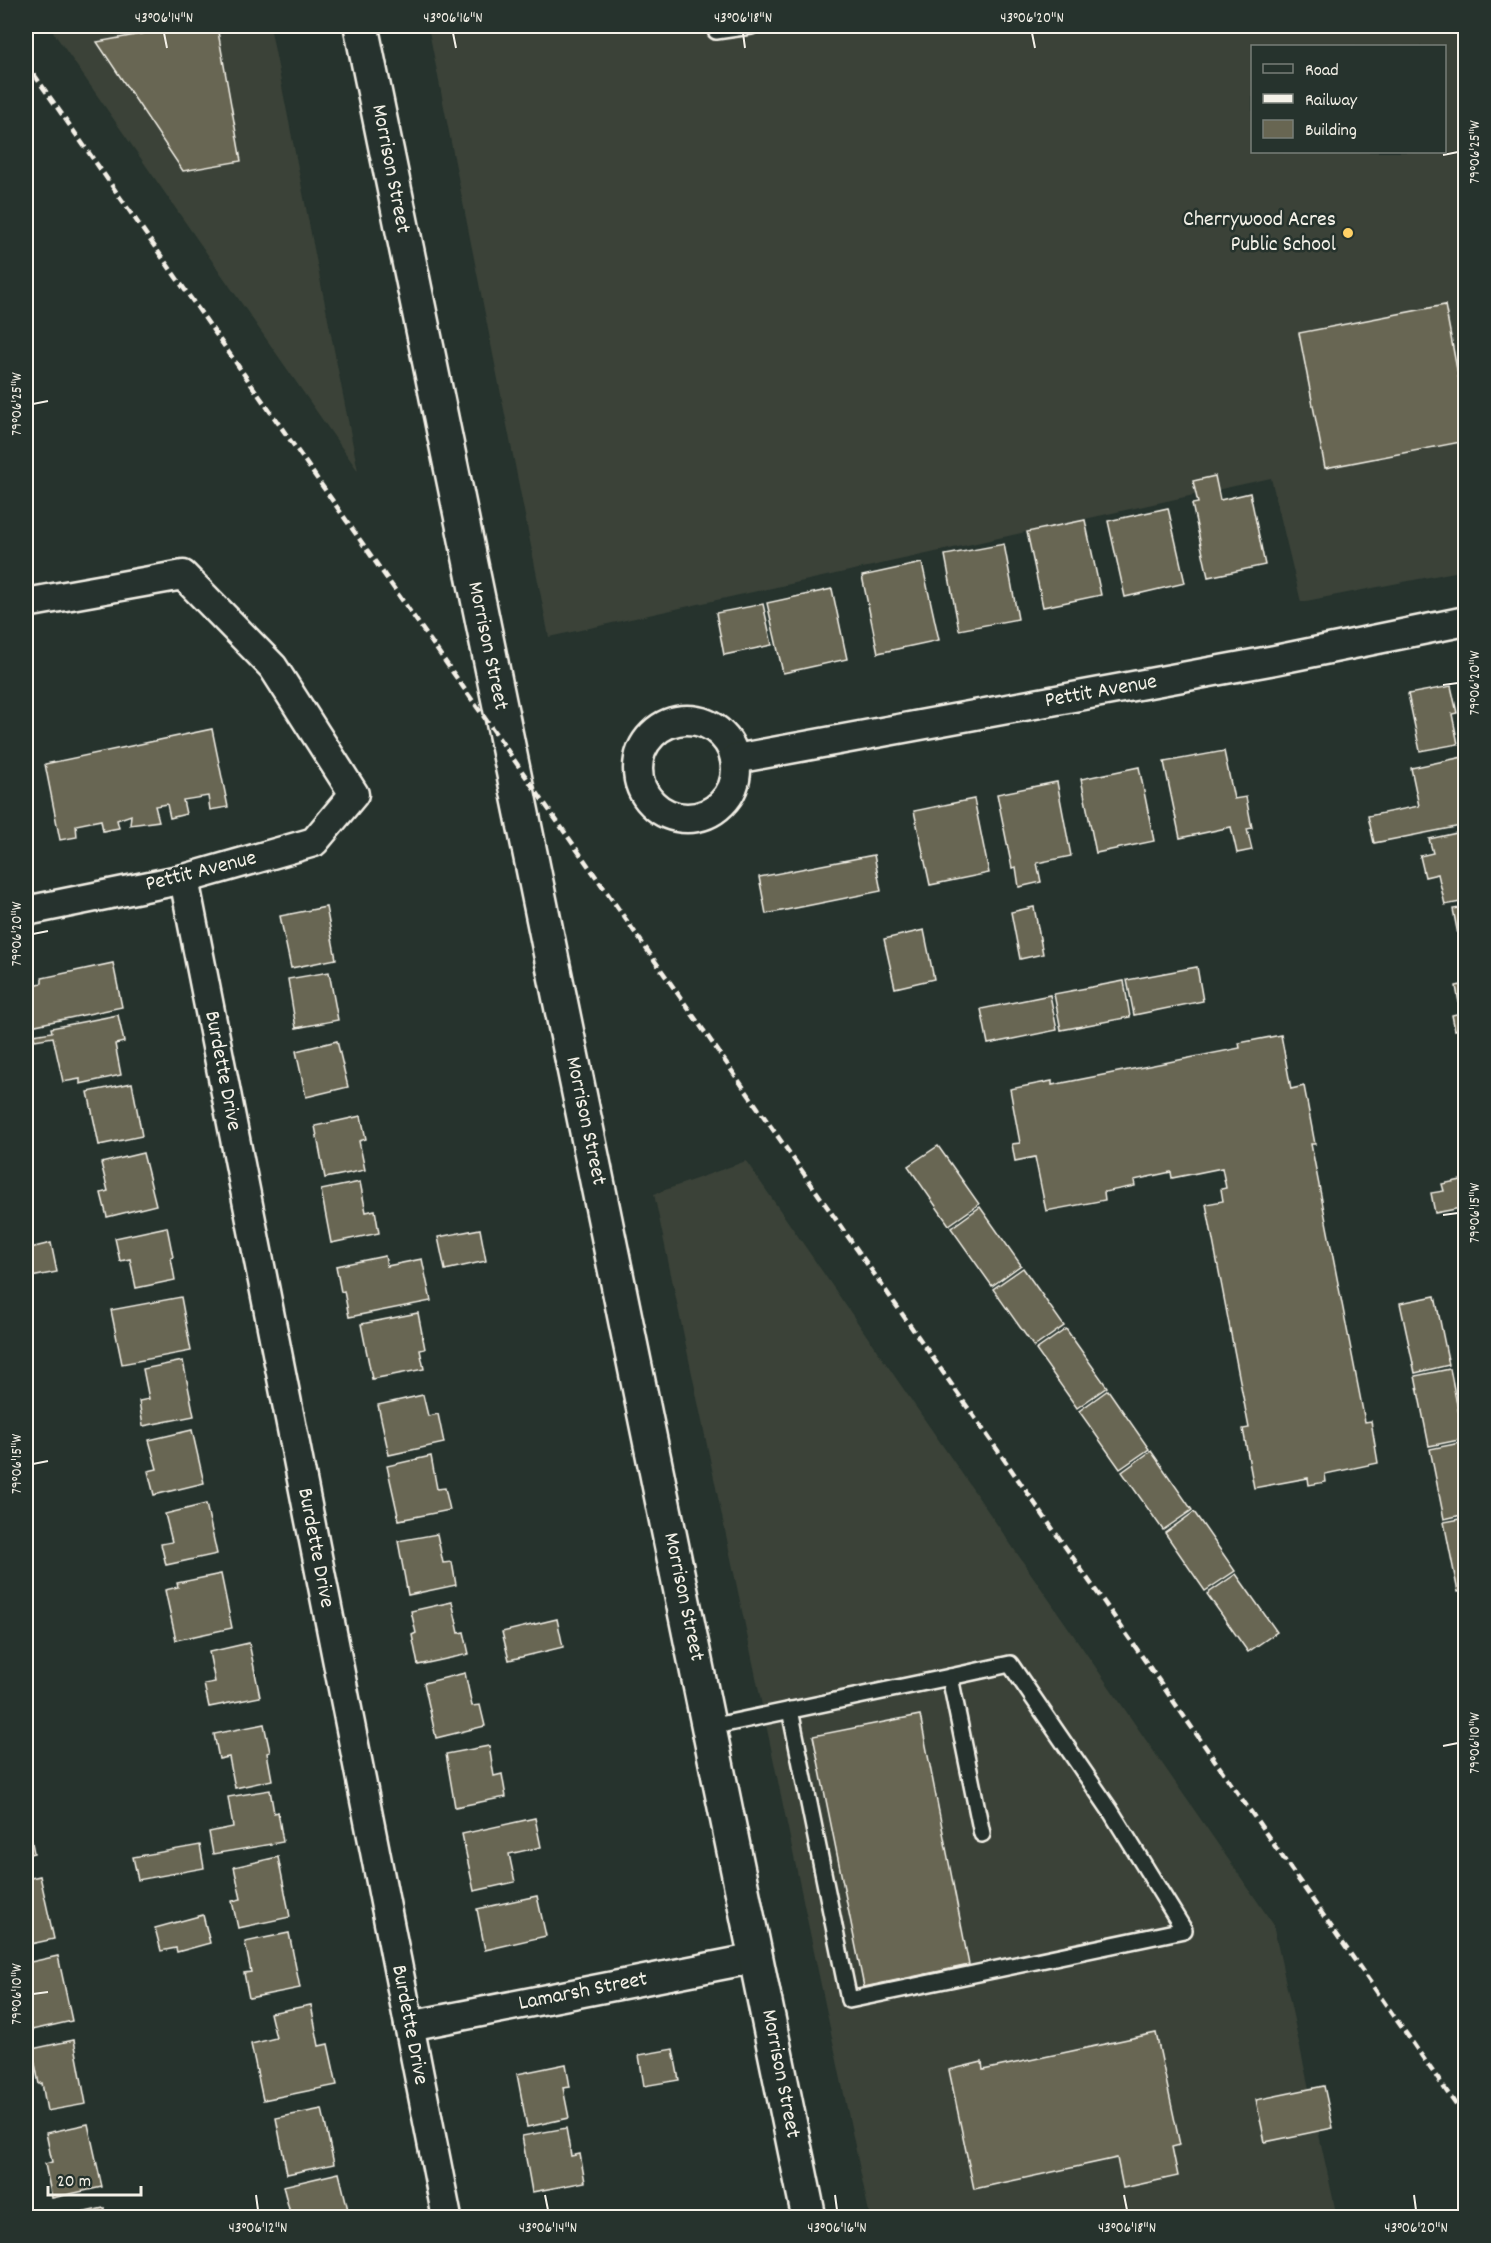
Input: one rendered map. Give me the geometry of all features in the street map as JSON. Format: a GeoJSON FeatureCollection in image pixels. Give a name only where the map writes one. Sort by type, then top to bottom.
{"type":"FeatureCollection","features":[{"type":"Feature","properties":{"kind":"street","name":"Morrison Street"},"geometry":{"type":"LineString","coordinates":[[361,26],[809,2217]]}},
{"type":"Feature","properties":{"kind":"street","name":"Pettit Avenue"},"geometry":{"type":"LineString","coordinates":[[26,603],[183,575],[273,667],[354,794],[314,842],[184,879],[26,911]]}},
{"type":"Feature","properties":{"kind":"street","name":"Pettit Avenue"},"geometry":{"type":"LineString","coordinates":[[735,759],[1275,660],[1466,621]]}},
{"type":"Feature","properties":{"kind":"street","name":"Burdette Drive"},"geometry":{"type":"LineString","coordinates":[[184,879],[447,2217]]}},
{"type":"Feature","properties":{"kind":"street","name":"Lamarsh Street"},"geometry":{"type":"LineString","coordinates":[[409,2026],[757,1959]]}},
{"type":"Feature","properties":{"kind":"lane"},"geometry":{"type":"LineString","coordinates":[[715,26],[716,32],[751,26]]}},
{"type":"Feature","properties":{"kind":"lane"},"geometry":{"type":"LineString","coordinates":[[710,1727],[790,1710],[950,1677],[1010,1664],[1110,1810],[1184,1930],[849,2000],[790,1710]]}},
{"type":"Feature","properties":{"kind":"lane"},"geometry":{"type":"LineString","coordinates":[[950,1677],[982,1834]]}},
{"type":"Feature","properties":{"kind":"shaded area"},"geometry":{"type":"Polygon","coordinates":[[[49,26],[270,26],[358,471],[49,26]]]}},
{"type":"Feature","properties":{"kind":"shaded area"},"geometry":{"type":"Polygon","coordinates":[[[428,26],[1465,26],[1465,570],[1301,602],[1271,478],[549,637],[428,26]]]}},
{"type":"Feature","properties":{"kind":"shaded area"},"geometry":{"type":"Polygon","coordinates":[[[746,1161],[1273,1924],[1337,2217],[870,2217],[654,1194],[746,1161]]]}},
{"type":"Feature","properties":{"kind":"building"},"geometry":{"type":"Polygon","coordinates":[[[185,26],[217,26],[241,161],[183,171],[97,42],[185,26]]]}},
{"type":"Feature","properties":{"kind":"building"},"geometry":{"type":"Polygon","coordinates":[[[1445,305],[1461,391],[1466,391],[1466,441],[1325,468],[1299,333],[1445,305]]]}},
{"type":"Feature","properties":{"kind":"building"},"geometry":{"type":"Polygon","coordinates":[[[1215,476],[1220,500],[1250,493],[1265,565],[1208,577],[1192,504],[1198,503],[1193,481],[1215,476]]]}},
{"type":"Feature","properties":{"kind":"building"},"geometry":{"type":"Polygon","coordinates":[[[1168,508],[1185,583],[1125,597],[1108,521],[1168,508]]]}},
{"type":"Feature","properties":{"kind":"building"},"geometry":{"type":"Polygon","coordinates":[[[1085,520],[1101,595],[1043,607],[1027,532],[1085,520]]]}},
{"type":"Feature","properties":{"kind":"building"},"geometry":{"type":"Polygon","coordinates":[[[1004,544],[1018,619],[959,630],[945,555],[1004,544]]]}},
{"type":"Feature","properties":{"kind":"building"},"geometry":{"type":"Polygon","coordinates":[[[922,563],[939,640],[878,653],[862,576],[922,563]]]}},
{"type":"Feature","properties":{"kind":"building"},"geometry":{"type":"Polygon","coordinates":[[[832,589],[847,659],[783,673],[767,603],[832,589]]]}},
{"type":"Feature","properties":{"kind":"building"},"geometry":{"type":"Polygon","coordinates":[[[763,604],[772,645],[724,655],[716,613],[763,604]]]}},
{"type":"Feature","properties":{"kind":"building"},"geometry":{"type":"Polygon","coordinates":[[[1451,686],[1457,713],[1452,714],[1458,744],[1420,751],[1408,694],[1451,686]]]}},
{"type":"Feature","properties":{"kind":"building"},"geometry":{"type":"Polygon","coordinates":[[[212,729],[228,807],[210,810],[208,796],[183,800],[186,814],[170,818],[167,804],[155,806],[159,821],[130,825],[131,815],[117,820],[119,828],[103,831],[101,820],[76,825],[77,837],[60,840],[45,764],[212,729]]]}},
{"type":"Feature","properties":{"kind":"building"},"geometry":{"type":"Polygon","coordinates":[[[1224,751],[1234,799],[1246,797],[1252,828],[1247,829],[1252,850],[1237,853],[1231,827],[1180,838],[1164,762],[1224,751]]]}},
{"type":"Feature","properties":{"kind":"building"},"geometry":{"type":"Polygon","coordinates":[[[1463,757],[1466,767],[1466,825],[1374,843],[1368,816],[1419,806],[1411,768],[1463,757]]]}},
{"type":"Feature","properties":{"kind":"building"},"geometry":{"type":"Polygon","coordinates":[[[1139,767],[1154,841],[1096,853],[1081,779],[1139,767]]]}},
{"type":"Feature","properties":{"kind":"building"},"geometry":{"type":"Polygon","coordinates":[[[1057,782],[1071,856],[1037,863],[1041,882],[1019,887],[1016,867],[1012,868],[997,794],[1057,782]]]}},
{"type":"Feature","properties":{"kind":"building"},"geometry":{"type":"Polygon","coordinates":[[[974,799],[989,873],[930,885],[914,811],[974,799]]]}},
{"type":"Feature","properties":{"kind":"building"},"geometry":{"type":"Polygon","coordinates":[[[1466,831],[1466,901],[1445,905],[1438,874],[1425,877],[1420,856],[1433,853],[1429,839],[1466,831]]]}},
{"type":"Feature","properties":{"kind":"building"},"geometry":{"type":"Polygon","coordinates":[[[874,855],[881,891],[766,914],[759,877],[874,855]]]}},
{"type":"Feature","properties":{"kind":"building"},"geometry":{"type":"Polygon","coordinates":[[[326,907],[336,959],[291,968],[280,916],[326,907]]]}},
{"type":"Feature","properties":{"kind":"building"},"geometry":{"type":"Polygon","coordinates":[[[1034,907],[1043,954],[1020,959],[1011,912],[1034,907]]]}},
{"type":"Feature","properties":{"kind":"building"},"geometry":{"type":"Polygon","coordinates":[[[1466,907],[1466,964],[1464,965],[1453,909],[1466,907]]]}},
{"type":"Feature","properties":{"kind":"building"},"geometry":{"type":"Polygon","coordinates":[[[924,930],[934,979],[895,988],[884,939],[924,930]]]}},
{"type":"Feature","properties":{"kind":"building"},"geometry":{"type":"Polygon","coordinates":[[[113,963],[122,1007],[26,1027],[26,987],[42,983],[42,978],[113,963]]]}},
{"type":"Feature","properties":{"kind":"building"},"geometry":{"type":"Polygon","coordinates":[[[1197,967],[1203,1001],[1134,1015],[1127,980],[1197,967]]]}},
{"type":"Feature","properties":{"kind":"building"},"geometry":{"type":"Polygon","coordinates":[[[329,972],[338,1020],[296,1028],[288,979],[329,972]]]}},
{"type":"Feature","properties":{"kind":"building"},"geometry":{"type":"Polygon","coordinates":[[[1124,981],[1130,1017],[1061,1030],[1054,994],[1124,981]]]}},
{"type":"Feature","properties":{"kind":"building"},"geometry":{"type":"Polygon","coordinates":[[[1466,984],[1466,1030],[1465,1028],[1455,1030],[1452,1015],[1461,1013],[1456,986],[1466,984]]]}},
{"type":"Feature","properties":{"kind":"building"},"geometry":{"type":"Polygon","coordinates":[[[1050,995],[1057,1030],[988,1044],[981,1009],[1050,995]]]}},
{"type":"Feature","properties":{"kind":"building"},"geometry":{"type":"Polygon","coordinates":[[[118,1015],[124,1042],[115,1044],[121,1075],[80,1084],[80,1079],[63,1082],[53,1037],[35,1040],[33,1035],[52,1032],[51,1028],[118,1015]]]}},
{"type":"Feature","properties":{"kind":"building"},"geometry":{"type":"Polygon","coordinates":[[[1281,1035],[1291,1089],[1304,1086],[1315,1144],[1311,1144],[1365,1422],[1371,1421],[1378,1463],[1325,1474],[1326,1482],[1309,1485],[1308,1478],[1254,1488],[1243,1429],[1249,1428],[1206,1204],[1223,1201],[1221,1189],[1226,1188],[1222,1168],[1172,1178],[1171,1172],[1134,1180],[1135,1186],[1104,1192],[1105,1200],[1046,1211],[1035,1157],[1015,1161],[1012,1144],[1020,1143],[1010,1089],[1052,1081],[1052,1085],[1240,1048],[1239,1043],[1281,1035]]]}},
{"type":"Feature","properties":{"kind":"building"},"geometry":{"type":"Polygon","coordinates":[[[337,1041],[348,1087],[306,1097],[296,1051],[337,1041]]]}},
{"type":"Feature","properties":{"kind":"building"},"geometry":{"type":"Polygon","coordinates":[[[132,1083],[142,1136],[99,1145],[88,1092],[132,1083]]]}},
{"type":"Feature","properties":{"kind":"building"},"geometry":{"type":"Polygon","coordinates":[[[361,1116],[366,1139],[359,1141],[365,1170],[325,1178],[315,1126],[361,1116]]]}},
{"type":"Feature","properties":{"kind":"building"},"geometry":{"type":"Polygon","coordinates":[[[938,1146],[979,1204],[949,1225],[908,1166],[938,1146]]]}},
{"type":"Feature","properties":{"kind":"building"},"geometry":{"type":"Polygon","coordinates":[[[143,1153],[156,1205],[107,1217],[101,1193],[108,1191],[101,1163],[143,1153]]]}},
{"type":"Feature","properties":{"kind":"building"},"geometry":{"type":"Polygon","coordinates":[[[1466,1179],[1466,1207],[1435,1213],[1431,1193],[1444,1191],[1442,1184],[1466,1179]]]}},
{"type":"Feature","properties":{"kind":"building"},"geometry":{"type":"Polygon","coordinates":[[[360,1182],[366,1212],[375,1210],[379,1233],[331,1243],[321,1190],[360,1182]]]}},
{"type":"Feature","properties":{"kind":"building"},"geometry":{"type":"Polygon","coordinates":[[[980,1207],[1021,1265],[992,1286],[951,1228],[980,1207]]]}},
{"type":"Feature","properties":{"kind":"building"},"geometry":{"type":"Polygon","coordinates":[[[167,1227],[175,1280],[136,1288],[130,1259],[120,1261],[115,1238],[167,1227]]]}},
{"type":"Feature","properties":{"kind":"building"},"geometry":{"type":"Polygon","coordinates":[[[480,1229],[486,1261],[445,1270],[438,1237],[480,1229]]]}},
{"type":"Feature","properties":{"kind":"building"},"geometry":{"type":"Polygon","coordinates":[[[51,1243],[57,1272],[26,1278],[26,1249],[51,1243]]]}},
{"type":"Feature","properties":{"kind":"building"},"geometry":{"type":"Polygon","coordinates":[[[385,1256],[387,1266],[422,1259],[431,1301],[349,1317],[336,1266],[385,1256]]]}},
{"type":"Feature","properties":{"kind":"building"},"geometry":{"type":"Polygon","coordinates":[[[1023,1268],[1064,1326],[1034,1347],[993,1289],[1023,1268]]]}},
{"type":"Feature","properties":{"kind":"building"},"geometry":{"type":"Polygon","coordinates":[[[1435,1296],[1449,1365],[1415,1373],[1400,1303],[1435,1296]]]}},
{"type":"Feature","properties":{"kind":"building"},"geometry":{"type":"Polygon","coordinates":[[[181,1297],[191,1351],[122,1364],[111,1310],[181,1297]]]}},
{"type":"Feature","properties":{"kind":"building"},"geometry":{"type":"Polygon","coordinates":[[[418,1313],[425,1349],[420,1350],[424,1369],[372,1379],[361,1324],[418,1313]]]}},
{"type":"Feature","properties":{"kind":"building"},"geometry":{"type":"Polygon","coordinates":[[[1066,1329],[1107,1387],[1077,1408],[1036,1350],[1066,1329]]]}},
{"type":"Feature","properties":{"kind":"building"},"geometry":{"type":"Polygon","coordinates":[[[183,1361],[194,1416],[143,1426],[139,1401],[149,1399],[143,1369],[183,1361]]]}},
{"type":"Feature","properties":{"kind":"building"},"geometry":{"type":"Polygon","coordinates":[[[1450,1369],[1464,1439],[1429,1446],[1415,1376],[1450,1369]]]}},
{"type":"Feature","properties":{"kind":"building"},"geometry":{"type":"Polygon","coordinates":[[[1108,1390],[1149,1449],[1120,1469],[1079,1411],[1108,1390]]]}},
{"type":"Feature","properties":{"kind":"building"},"geometry":{"type":"Polygon","coordinates":[[[423,1395],[428,1416],[438,1414],[444,1443],[389,1455],[378,1405],[423,1395]]]}},
{"type":"Feature","properties":{"kind":"building"},"geometry":{"type":"Polygon","coordinates":[[[192,1430],[204,1483],[154,1495],[148,1471],[157,1469],[149,1440],[192,1430]]]}},
{"type":"Feature","properties":{"kind":"building"},"geometry":{"type":"Polygon","coordinates":[[[1465,1442],[1466,1514],[1444,1519],[1430,1449],[1465,1442]]]}},
{"type":"Feature","properties":{"kind":"building"},"geometry":{"type":"Polygon","coordinates":[[[1151,1451],[1192,1510],[1163,1530],[1122,1472],[1151,1451]]]}},
{"type":"Feature","properties":{"kind":"building"},"geometry":{"type":"Polygon","coordinates":[[[431,1456],[437,1489],[445,1488],[450,1510],[399,1520],[387,1466],[431,1456]]]}},
{"type":"Feature","properties":{"kind":"building"},"geometry":{"type":"Polygon","coordinates":[[[206,1504],[217,1554],[166,1565],[161,1544],[172,1542],[165,1514],[206,1504]]]}},
{"type":"Feature","properties":{"kind":"building"},"geometry":{"type":"Polygon","coordinates":[[[1194,1512],[1235,1571],[1205,1591],[1165,1533],[1194,1512]]]}},
{"type":"Feature","properties":{"kind":"building"},"geometry":{"type":"Polygon","coordinates":[[[1466,1518],[1466,1591],[1458,1592],[1444,1522],[1466,1518]]]}},
{"type":"Feature","properties":{"kind":"building"},"geometry":{"type":"Polygon","coordinates":[[[437,1534],[443,1563],[452,1562],[456,1585],[408,1595],[398,1541],[437,1534]]]}},
{"type":"Feature","properties":{"kind":"building"},"geometry":{"type":"Polygon","coordinates":[[[221,1574],[232,1628],[176,1640],[165,1590],[178,1587],[177,1583],[221,1574]]]}},
{"type":"Feature","properties":{"kind":"building"},"geometry":{"type":"Polygon","coordinates":[[[1236,1574],[1277,1632],[1248,1652],[1207,1594],[1236,1574]]]}},
{"type":"Feature","properties":{"kind":"building"},"geometry":{"type":"Polygon","coordinates":[[[452,1602],[459,1633],[464,1632],[469,1654],[418,1665],[412,1635],[416,1633],[411,1611],[452,1602]]]}},
{"type":"Feature","properties":{"kind":"building"},"geometry":{"type":"Polygon","coordinates":[[[557,1619],[563,1647],[509,1660],[502,1632],[557,1619]]]}},
{"type":"Feature","properties":{"kind":"building"},"geometry":{"type":"Polygon","coordinates":[[[249,1643],[260,1697],[209,1707],[204,1684],[215,1682],[209,1652],[249,1643]]]}},
{"type":"Feature","properties":{"kind":"building"},"geometry":{"type":"Polygon","coordinates":[[[465,1673],[472,1706],[480,1705],[485,1726],[436,1738],[424,1683],[465,1673]]]}},
{"type":"Feature","properties":{"kind":"building"},"geometry":{"type":"Polygon","coordinates":[[[920,1715],[969,1965],[864,1987],[813,1736],[920,1715]]]}},
{"type":"Feature","properties":{"kind":"building"},"geometry":{"type":"Polygon","coordinates":[[[264,1724],[270,1752],[267,1753],[272,1780],[235,1788],[229,1757],[219,1759],[214,1734],[264,1724]]]}},
{"type":"Feature","properties":{"kind":"building"},"geometry":{"type":"Polygon","coordinates":[[[489,1746],[494,1776],[502,1774],[506,1797],[455,1807],[446,1754],[489,1746]]]}},
{"type":"Feature","properties":{"kind":"building"},"geometry":{"type":"Polygon","coordinates":[[[270,1790],[274,1813],[278,1812],[283,1842],[213,1854],[209,1832],[233,1827],[228,1797],[270,1790]]]}},
{"type":"Feature","properties":{"kind":"building"},"geometry":{"type":"Polygon","coordinates":[[[26,1813],[34,1853],[26,1855],[26,1813]]]}},
{"type":"Feature","properties":{"kind":"building"},"geometry":{"type":"Polygon","coordinates":[[[535,1818],[541,1847],[509,1854],[515,1882],[474,1891],[462,1834],[535,1818]]]}},
{"type":"Feature","properties":{"kind":"building"},"geometry":{"type":"Polygon","coordinates":[[[200,1845],[204,1868],[138,1880],[133,1857],[200,1845]]]}},
{"type":"Feature","properties":{"kind":"building"},"geometry":{"type":"Polygon","coordinates":[[[278,1857],[290,1917],[238,1928],[232,1901],[241,1899],[234,1867],[278,1857]]]}},
{"type":"Feature","properties":{"kind":"building"},"geometry":{"type":"Polygon","coordinates":[[[40,1876],[54,1939],[26,1945],[26,1879],[40,1876]]]}},
{"type":"Feature","properties":{"kind":"building"},"geometry":{"type":"Polygon","coordinates":[[[537,1896],[546,1936],[485,1950],[477,1909],[537,1896]]]}},
{"type":"Feature","properties":{"kind":"building"},"geometry":{"type":"Polygon","coordinates":[[[203,1915],[210,1943],[177,1952],[176,1948],[161,1951],[155,1928],[203,1915]]]}},
{"type":"Feature","properties":{"kind":"building"},"geometry":{"type":"Polygon","coordinates":[[[289,1933],[300,1988],[249,1998],[244,1973],[251,1972],[245,1942],[289,1933]]]}},
{"type":"Feature","properties":{"kind":"building"},"geometry":{"type":"Polygon","coordinates":[[[58,1956],[72,2021],[32,2030],[26,2003],[26,1963],[58,1956]]]}},
{"type":"Feature","properties":{"kind":"building"},"geometry":{"type":"Polygon","coordinates":[[[311,2005],[319,2046],[328,2044],[337,2085],[263,2100],[251,2044],[276,2038],[270,2013],[311,2005]]]}},
{"type":"Feature","properties":{"kind":"building"},"geometry":{"type":"Polygon","coordinates":[[[1156,2033],[1180,2145],[1172,2147],[1178,2176],[1123,2188],[1117,2158],[974,2189],[949,2070],[982,2062],[983,2070],[1156,2033]]]}},
{"type":"Feature","properties":{"kind":"building"},"geometry":{"type":"Polygon","coordinates":[[[74,2040],[86,2104],[47,2111],[32,2049],[74,2040]]]}},
{"type":"Feature","properties":{"kind":"building"},"geometry":{"type":"Polygon","coordinates":[[[673,2049],[679,2080],[644,2086],[639,2055],[673,2049]]]}},
{"type":"Feature","properties":{"kind":"building"},"geometry":{"type":"Polygon","coordinates":[[[566,2064],[570,2087],[563,2088],[569,2118],[527,2127],[517,2074],[566,2064]]]}},
{"type":"Feature","properties":{"kind":"building"},"geometry":{"type":"Polygon","coordinates":[[[1324,2086],[1333,2128],[1265,2142],[1256,2100],[1324,2086]]]}},
{"type":"Feature","properties":{"kind":"building"},"geometry":{"type":"Polygon","coordinates":[[[322,2109],[334,2164],[287,2174],[276,2118],[322,2109]]]}},
{"type":"Feature","properties":{"kind":"building"},"geometry":{"type":"Polygon","coordinates":[[[88,2124],[102,2187],[52,2198],[45,2164],[52,2162],[46,2133],[88,2124]]]}},
{"type":"Feature","properties":{"kind":"building"},"geometry":{"type":"Polygon","coordinates":[[[566,2128],[571,2156],[580,2154],[585,2182],[532,2192],[522,2136],[566,2128]]]}},
{"type":"Feature","properties":{"kind":"building"},"geometry":{"type":"Polygon","coordinates":[[[339,2173],[350,2218],[291,2217],[283,2186],[339,2173]]]}},
{"type":"Feature","properties":{"kind":"building"},"geometry":{"type":"Polygon","coordinates":[[[104,2208],[106,2218],[62,2217],[104,2208]]]}},
{"type":"Feature","properties":{"kind":"railway"},"geometry":{"type":"LineString","coordinates":[[26,63],[1466,2119]]}},
{"type":"Feature","properties":{"kind":"place","name":"Cherrywood Acres Public School"},"geometry":{"type":"Point","coordinates":[1348,233]}}]}
